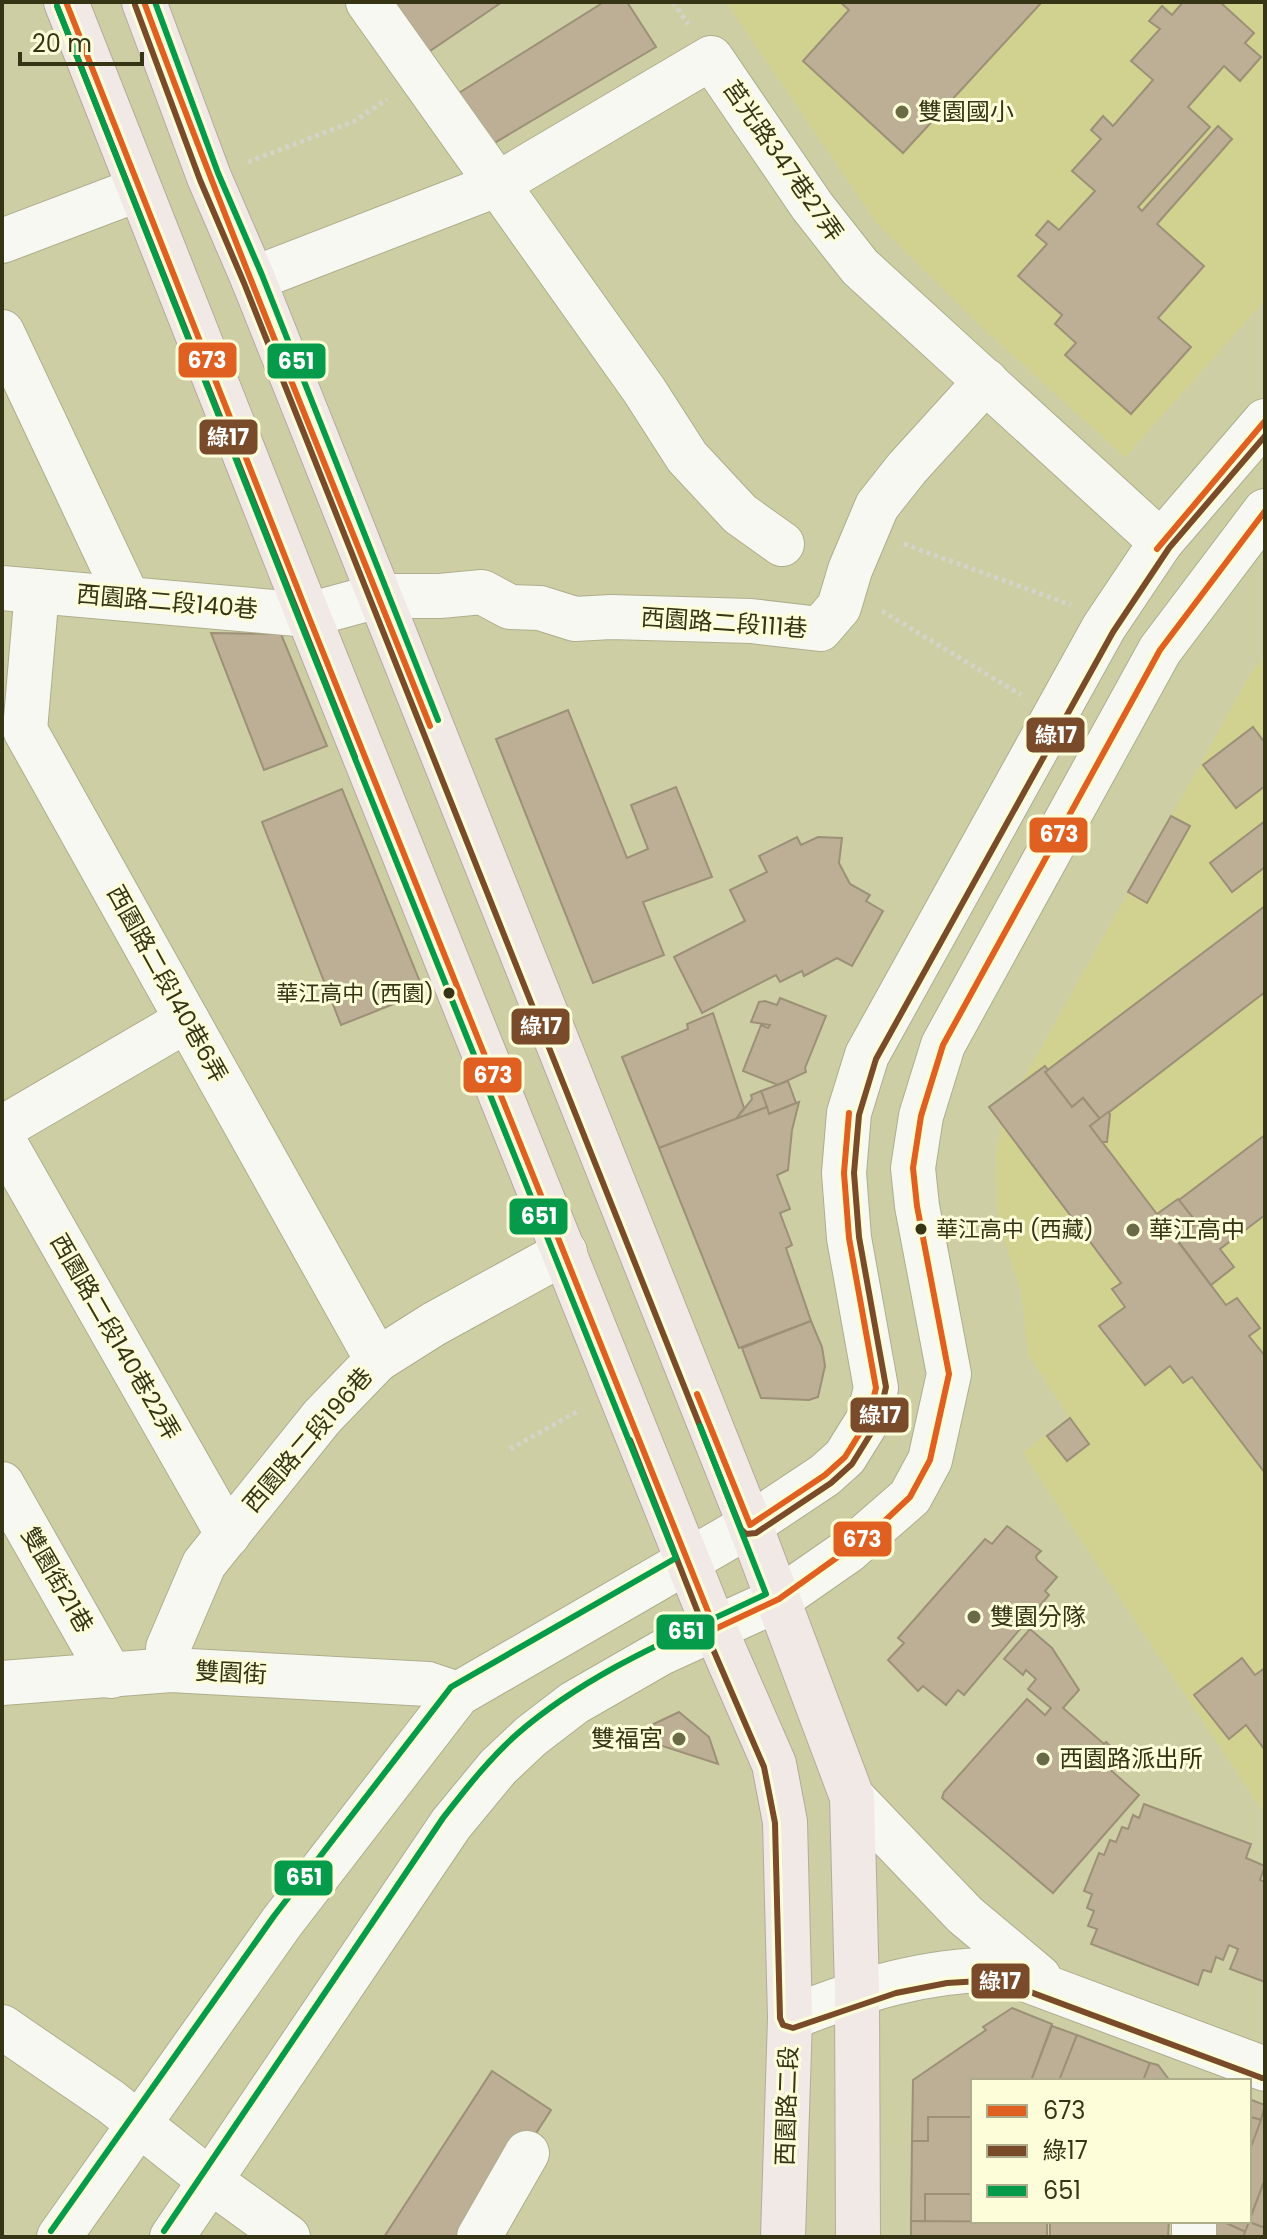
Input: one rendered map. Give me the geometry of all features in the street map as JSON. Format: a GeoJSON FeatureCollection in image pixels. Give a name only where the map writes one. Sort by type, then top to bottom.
{"type":"FeatureCollection","features":[{"type":"Feature","properties":{"kind":"main road"},"geometry":{"type":"LineString","coordinates":[[144,2],[209,177],[253,279],[750,1525],[852,1797],[858,2237]]}},
{"type":"Feature","properties":{"kind":"main road","name":"西園路二段"},"geometry":{"type":"LineString","coordinates":[[74,6],[139,189],[308,615],[715,1629],[774,1764],[782,1808],[788,1882],[790,2018],[783,2237]]}},
{"type":"Feature","properties":{"kind":"street"},"geometry":{"type":"LineString","coordinates":[[368,2],[644,390],[687,457],[740,514],[782,544]]}},
{"type":"Feature","properties":{"kind":"street","name":"莒光路347巷27弄"},"geometry":{"type":"LineString","coordinates":[[253,279],[496,185],[711,58],[812,206],[860,267],[1161,542]]}},
{"type":"Feature","properties":{"kind":"street"},"geometry":{"type":"LineString","coordinates":[[2,241],[139,189]]}},
{"type":"Feature","properties":{"kind":"street"},"geometry":{"type":"LineString","coordinates":[[2,332],[128,599]]}},
{"type":"Feature","properties":{"kind":"street","name":"西園路二段111巷"},"geometry":{"type":"LineString","coordinates":[[378,596],[482,592],[510,607],[540,608],[575,619],[611,617],[751,621],[820,629],[839,607],[877,506],[986,381]]}},
{"type":"Feature","properties":{"kind":"street"},"geometry":{"type":"LineString","coordinates":[[59,2237],[282,1922],[458,1694],[750,1525],[845,1457],[868,1420],[876,1388],[849,1238],[844,1173],[849,1113],[873,1044],[1110,619],[1161,542],[1265,421]]}},
{"type":"Feature","properties":{"kind":"street"},"geometry":{"type":"LineString","coordinates":[[172,2237],[451,1824],[498,1767],[531,1736],[574,1703],[631,1669],[779,1599],[831,1564],[910,1497],[930,1460],[949,1374],[917,1206],[913,1168],[921,1116],[943,1045],[1160,650],[1265,511]]}},
{"type":"Feature","properties":{"kind":"street","name":"西園路二段140巷"},"geometry":{"type":"LineString","coordinates":[[11,588],[308,615],[378,596]]}},
{"type":"Feature","properties":{"kind":"street","name":"西園路二段140巷6弄"},"geometry":{"type":"LineString","coordinates":[[11,588],[25,730],[377,1360]]}},
{"type":"Feature","properties":{"kind":"street"},"geometry":{"type":"LineString","coordinates":[[2,1128],[187,1020]]}},
{"type":"Feature","properties":{"kind":"street","name":"西園路二段140巷22弄"},"geometry":{"type":"LineString","coordinates":[[2,1138],[228,1535]]}},
{"type":"Feature","properties":{"kind":"street","name":"西園路二段196巷"},"geometry":{"type":"LineString","coordinates":[[171,1670],[168,1648],[204,1564],[322,1417],[377,1360],[434,1324],[565,1252]]}},
{"type":"Feature","properties":{"kind":"street","name":"雙園街21巷"},"geometry":{"type":"LineString","coordinates":[[2,1484],[111,1676]]}},
{"type":"Feature","properties":{"kind":"street","name":"雙園街"},"geometry":{"type":"LineString","coordinates":[[2,1683],[171,1670],[428,1684],[458,1694]]}},
{"type":"Feature","properties":{"kind":"street"},"geometry":{"type":"LineString","coordinates":[[852,1797],[965,1915],[1050,1987]]}},
{"type":"Feature","properties":{"kind":"street"},"geometry":{"type":"LineString","coordinates":[[790,2018],[857,1991],[965,1969],[1000,1970],[1050,1987],[1198,2062],[1265,2069]]}},
{"type":"Feature","properties":{"kind":"street"},"geometry":{"type":"LineString","coordinates":[[2,2027],[140,2124],[212,2182],[288,2237]]}},
{"type":"Feature","properties":{"kind":"street"},"geometry":{"type":"LineString","coordinates":[[479,2237],[527,2153]]}},
{"type":"Feature","properties":{"kind":"path"},"geometry":{"type":"LineString","coordinates":[[209,177],[355,121],[420,75]]}},
{"type":"Feature","properties":{"kind":"path"},"geometry":{"type":"LineString","coordinates":[[866,530],[1110,619]]}},
{"type":"Feature","properties":{"kind":"path"},"geometry":{"type":"LineString","coordinates":[[845,588],[1056,715]]}},
{"type":"Feature","properties":{"kind":"path"},"geometry":{"type":"LineString","coordinates":[[510,1449],[580,1410]]}},
{"type":"Feature","properties":{"kind":"shaded area"},"geometry":{"type":"Polygon","coordinates":[[[726,2],[1265,2],[1265,300],[1125,457],[988,333],[876,222],[726,2]]]}},
{"type":"Feature","properties":{"kind":"shaded area","name":"華江高中"},"geometry":{"type":"Polygon","coordinates":[[[1265,656],[1265,1814],[1023,1453],[1069,1417],[1028,1354],[1021,1291],[999,1224],[996,1150],[1002,1127],[988,1108],[1023,1080],[1252,672],[1265,656]]]}},
{"type":"Feature","properties":{"kind":"building"},"geometry":{"type":"Polygon","coordinates":[[[388,2],[502,2],[424,55],[388,2]]]}},
{"type":"Feature","properties":{"kind":"building"},"geometry":{"type":"Polygon","coordinates":[[[604,2],[627,2],[656,47],[486,148],[454,96],[604,2]]]}},
{"type":"Feature","properties":{"kind":"building"},"geometry":{"type":"Polygon","coordinates":[[[840,2],[1042,2],[903,153],[803,61],[849,10],[840,2]]]}},
{"type":"Feature","properties":{"kind":"building"},"geometry":{"type":"Polygon","coordinates":[[[1183,2],[1220,2],[1254,33],[1245,43],[1261,57],[1240,81],[1224,66],[1188,107],[1210,127],[1138,207],[1142,211],[1218,126],[1232,139],[1157,224],[1204,266],[1158,318],[1191,347],[1131,414],[1065,355],[1076,343],[1055,324],[1062,315],[1018,276],[1047,244],[1036,235],[1048,221],[1059,230],[1095,191],[1072,171],[1101,139],[1091,130],[1103,116],[1113,126],[1153,80],[1131,61],[1160,29],[1149,21],[1162,6],[1172,15],[1183,2]]]}},
{"type":"Feature","properties":{"kind":"building"},"geometry":{"type":"Polygon","coordinates":[[[211,633],[281,634],[327,746],[264,770],[211,633]]]}},
{"type":"Feature","properties":{"kind":"building"},"geometry":{"type":"Polygon","coordinates":[[[568,710],[627,858],[648,849],[631,805],[676,787],[712,877],[643,902],[664,955],[593,983],[496,739],[568,710]]]}},
{"type":"Feature","properties":{"kind":"building"},"geometry":{"type":"Polygon","coordinates":[[[1253,727],[1265,743],[1265,786],[1236,808],[1203,765],[1253,727]]]}},
{"type":"Feature","properties":{"kind":"building"},"geometry":{"type":"Polygon","coordinates":[[[342,789],[424,992],[341,1025],[262,822],[342,789]]]}},
{"type":"Feature","properties":{"kind":"building"},"geometry":{"type":"Polygon","coordinates":[[[1171,816],[1190,826],[1147,903],[1128,892],[1171,816]]]}},
{"type":"Feature","properties":{"kind":"building"},"geometry":{"type":"Polygon","coordinates":[[[1265,821],[1265,867],[1232,892],[1210,863],[1265,821]]]}},
{"type":"Feature","properties":{"kind":"building"},"geometry":{"type":"Polygon","coordinates":[[[797,837],[801,845],[818,837],[842,838],[839,863],[850,884],[870,895],[866,901],[883,911],[852,966],[837,958],[804,976],[802,971],[780,982],[776,975],[702,1013],[674,957],[745,921],[730,890],[767,872],[759,856],[797,837]]]}},
{"type":"Feature","properties":{"kind":"building"},"geometry":{"type":"Polygon","coordinates":[[[1265,906],[1265,992],[1100,1119],[1083,1098],[1072,1107],[1045,1072],[1265,906]]]}},
{"type":"Feature","properties":{"kind":"building"},"geometry":{"type":"Polygon","coordinates":[[[780,998],[826,1016],[806,1072],[778,1085],[743,1071],[761,1025],[768,1028],[770,1025],[751,1022],[759,1002],[777,1005],[780,998]]]}},
{"type":"Feature","properties":{"kind":"building"},"geometry":{"type":"Polygon","coordinates":[[[713,1013],[744,1108],[736,1119],[659,1148],[622,1057],[688,1029],[687,1024],[713,1013]]]}},
{"type":"Feature","properties":{"kind":"building"},"geometry":{"type":"Polygon","coordinates":[[[1045,1066],[1048,1070],[1045,1072],[1072,1107],[1083,1098],[1100,1119],[1090,1126],[1226,1305],[1237,1298],[1260,1328],[1249,1336],[1265,1356],[1265,1473],[1192,1377],[1183,1383],[1170,1366],[1145,1385],[1099,1326],[1125,1307],[1112,1289],[1121,1283],[989,1107],[1045,1066]]]}},
{"type":"Feature","properties":{"kind":"building"},"geometry":{"type":"Polygon","coordinates":[[[788,1081],[796,1103],[769,1114],[761,1091],[788,1081]]]}},
{"type":"Feature","properties":{"kind":"building"},"geometry":{"type":"Polygon","coordinates":[[[761,1091],[767,1107],[736,1119],[752,1099],[751,1095],[761,1091]]]}},
{"type":"Feature","properties":{"kind":"building"},"geometry":{"type":"Polygon","coordinates":[[[799,1102],[792,1130],[788,1170],[777,1175],[790,1209],[780,1213],[792,1245],[786,1248],[811,1321],[739,1348],[659,1148],[767,1107],[769,1114],[799,1102]]]}},
{"type":"Feature","properties":{"kind":"building"},"geometry":{"type":"Polygon","coordinates":[[[1108,1112],[1107,1142],[1102,1142],[1090,1126],[1108,1112]]]}},
{"type":"Feature","properties":{"kind":"building"},"geometry":{"type":"Polygon","coordinates":[[[1265,1135],[1265,1215],[1220,1249],[1234,1267],[1211,1285],[1176,1238],[1197,1223],[1179,1200],[1265,1135]]]}},
{"type":"Feature","properties":{"kind":"building"},"geometry":{"type":"Polygon","coordinates":[[[1178,1199],[1197,1223],[1176,1238],[1157,1214],[1178,1199]]]}},
{"type":"Feature","properties":{"kind":"building"},"geometry":{"type":"Polygon","coordinates":[[[811,1321],[822,1347],[825,1366],[818,1397],[809,1400],[761,1398],[742,1348],[811,1321]]]}},
{"type":"Feature","properties":{"kind":"building"},"geometry":{"type":"Polygon","coordinates":[[[1070,1418],[1089,1444],[1067,1461],[1047,1436],[1070,1418]]]}},
{"type":"Feature","properties":{"kind":"building","name":"雙園分隊"},"geometry":{"type":"Polygon","coordinates":[[[1007,1526],[1041,1551],[1036,1556],[1037,1560],[1057,1577],[1045,1591],[1049,1595],[964,1695],[958,1690],[946,1705],[923,1686],[918,1691],[888,1660],[904,1643],[898,1638],[985,1539],[992,1544],[1007,1526]]]}},
{"type":"Feature","properties":{"kind":"building","name":"西園路派出所"},"geometry":{"type":"Polygon","coordinates":[[[1030,1629],[1052,1648],[1079,1690],[1063,1708],[1118,1753],[1106,1766],[1139,1795],[1053,1893],[942,1798],[1027,1699],[1045,1715],[1051,1708],[1028,1689],[1036,1679],[1026,1670],[1023,1675],[1004,1659],[1030,1629]]]}},
{"type":"Feature","properties":{"kind":"building"},"geometry":{"type":"Polygon","coordinates":[[[1242,1658],[1255,1675],[1265,1668],[1265,1750],[1246,1725],[1229,1739],[1194,1695],[1242,1658]]]}},
{"type":"Feature","properties":{"kind":"building","name":"雙福宮"},"geometry":{"type":"Polygon","coordinates":[[[679,1712],[709,1737],[718,1764],[650,1742],[641,1730],[679,1712]]]}},
{"type":"Feature","properties":{"kind":"building"},"geometry":{"type":"Polygon","coordinates":[[[1144,1804],[1251,1844],[1246,1858],[1265,1866],[1260,1880],[1265,1882],[1265,1982],[1230,1969],[1238,1949],[1229,1945],[1223,1960],[1216,1957],[1211,1972],[1203,1970],[1198,1985],[1091,1944],[1097,1929],[1088,1926],[1094,1911],[1087,1908],[1092,1894],[1084,1891],[1099,1853],[1104,1855],[1110,1840],[1116,1842],[1122,1827],[1128,1829],[1133,1815],[1139,1818],[1144,1804]]]}},
{"type":"Feature","properties":{"kind":"building"},"geometry":{"type":"Polygon","coordinates":[[[1012,2008],[1052,2024],[1032,2079],[971,2079],[971,2117],[928,2117],[928,2141],[912,2141],[913,2080],[986,2030],[983,2027],[1012,2008]]]}},
{"type":"Feature","properties":{"kind":"building"},"geometry":{"type":"Polygon","coordinates":[[[1052,2026],[1077,2035],[1060,2079],[1032,2079],[1052,2026]]]}},
{"type":"Feature","properties":{"kind":"building"},"geometry":{"type":"Polygon","coordinates":[[[1077,2035],[1150,2063],[1144,2079],[1060,2079],[1077,2035]]]}},
{"type":"Feature","properties":{"kind":"building"},"geometry":{"type":"Polygon","coordinates":[[[1150,2063],[1158,2065],[1168,2079],[1144,2079],[1150,2063]]]}},
{"type":"Feature","properties":{"kind":"building"},"geometry":{"type":"Polygon","coordinates":[[[492,2071],[551,2110],[469,2237],[384,2237],[492,2071]]]}},
{"type":"Feature","properties":{"kind":"building"},"geometry":{"type":"Polygon","coordinates":[[[1251,2100],[1265,2105],[1261,2120],[1251,2117],[1251,2100]]]}},
{"type":"Feature","properties":{"kind":"building"},"geometry":{"type":"Polygon","coordinates":[[[1265,2108],[1265,2179],[1251,2216],[1251,2146],[1265,2108]]]}},
{"type":"Feature","properties":{"kind":"building"},"geometry":{"type":"Polygon","coordinates":[[[928,2117],[971,2117],[971,2194],[925,2194],[925,2222],[911,2221],[912,2141],[928,2141],[928,2117]]]}},
{"type":"Feature","properties":{"kind":"building"},"geometry":{"type":"Polygon","coordinates":[[[1251,2117],[1261,2120],[1251,2144],[1251,2117]]]}},
{"type":"Feature","properties":{"kind":"building"},"geometry":{"type":"Polygon","coordinates":[[[1265,2179],[1265,2228],[1251,2223],[1265,2179]]]}},
{"type":"Feature","properties":{"kind":"building"},"geometry":{"type":"Polygon","coordinates":[[[925,2194],[971,2194],[971,2222],[925,2222],[925,2194]]]}},
{"type":"Feature","properties":{"kind":"building"},"geometry":{"type":"Polygon","coordinates":[[[911,2221],[1047,2223],[1047,2237],[911,2237],[911,2221]]]}},
{"type":"Feature","properties":{"kind":"building"},"geometry":{"type":"Polygon","coordinates":[[[1050,2223],[1169,2223],[1168,2237],[1050,2237],[1050,2223]]]}},
{"type":"Feature","properties":{"kind":"building"},"geometry":{"type":"Polygon","coordinates":[[[1213,2223],[1226,2223],[1246,2232],[1243,2237],[1213,2237],[1213,2223]]]}},
{"type":"Feature","properties":{"kind":"building"},"geometry":{"type":"Polygon","coordinates":[[[1226,2223],[1248,2223],[1246,2232],[1226,2223]]]}},
{"type":"Feature","properties":{"kind":"building"},"geometry":{"type":"Polygon","coordinates":[[[1249,2223],[1265,2228],[1265,2237],[1243,2237],[1249,2223]]]}},
{"type":"Feature","properties":{"kind":"transit line","name":"673"},"geometry":{"type":"LineString","coordinates":[[66,2],[715,1629],[779,1599],[874,1531],[910,1497],[930,1460],[949,1374],[917,1206],[913,1168],[921,1116],[943,1045],[1160,650],[1265,511]]}},
{"type":"Feature","properties":{"kind":"transit line","name":"673"},"geometry":{"type":"LineString","coordinates":[[144,2],[430,726]]}},
{"type":"Feature","properties":{"kind":"transit line","name":"651"},"geometry":{"type":"LineString","coordinates":[[155,2],[218,173],[262,275],[438,720]]}},
{"type":"Feature","properties":{"kind":"transit line","name":"綠17"},"geometry":{"type":"LineString","coordinates":[[135,5],[200,180],[244,283],[741,1529],[746,1534],[756,1533],[831,1483],[852,1464],[878,1422],[886,1387],[859,1237],[854,1173],[859,1115],[876,1059],[1113,632],[1169,548],[1265,436]]}},
{"type":"Feature","properties":{"kind":"transit line","name":"綠17"},"geometry":{"type":"LineString","coordinates":[[57,6],[355,757]]}},
{"type":"Feature","properties":{"kind":"transit line","name":"651"},"geometry":{"type":"LineString","coordinates":[[51,2231],[274,1916],[451,1687],[676,1558],[57,6]]}},
{"type":"Feature","properties":{"kind":"transit line","name":"673"},"geometry":{"type":"LineString","coordinates":[[1157,549],[1265,421]]}},
{"type":"Feature","properties":{"kind":"transit line","name":"673"},"geometry":{"type":"LineString","coordinates":[[697,1394],[750,1525],[825,1475],[845,1457],[868,1420],[876,1388],[849,1238],[844,1173],[849,1113]]}},
{"type":"Feature","properties":{"kind":"transit line","name":"651"},"geometry":{"type":"LineString","coordinates":[[164,2231],[443,1818],[477,1775],[516,1735],[573,1692],[636,1656],[766,1594],[700,1426]]}},
{"type":"Feature","properties":{"kind":"transit line","name":"綠17"},"geometry":{"type":"LineString","coordinates":[[630,1440],[706,1633],[764,1767],[775,1823],[780,2018],[783,2025],[793,2028],[896,1993],[947,1983],[998,1980],[1262,2078]]}},
{"type":"Feature","properties":{"kind":"place","name":"雙園國小"},"geometry":{"type":"Point","coordinates":[902,112]}},
{"type":"Feature","properties":{"kind":"place","name":"華江高中 (西園)"},"geometry":{"type":"Point","coordinates":[449,993]}},
{"type":"Feature","properties":{"kind":"place","name":"華江高中 (西藏)"},"geometry":{"type":"Point","coordinates":[921,1229]}},
{"type":"Feature","properties":{"kind":"place","name":"華江高中"},"geometry":{"type":"Point","coordinates":[1133,1230]}},
{"type":"Feature","properties":{"kind":"place","name":"雙園分隊"},"geometry":{"type":"Point","coordinates":[974,1617]}},
{"type":"Feature","properties":{"kind":"place","name":"雙福宮"},"geometry":{"type":"Point","coordinates":[679,1739]}},
{"type":"Feature","properties":{"kind":"place","name":"西園路派出所"},"geometry":{"type":"Point","coordinates":[1043,1759]}}]}
